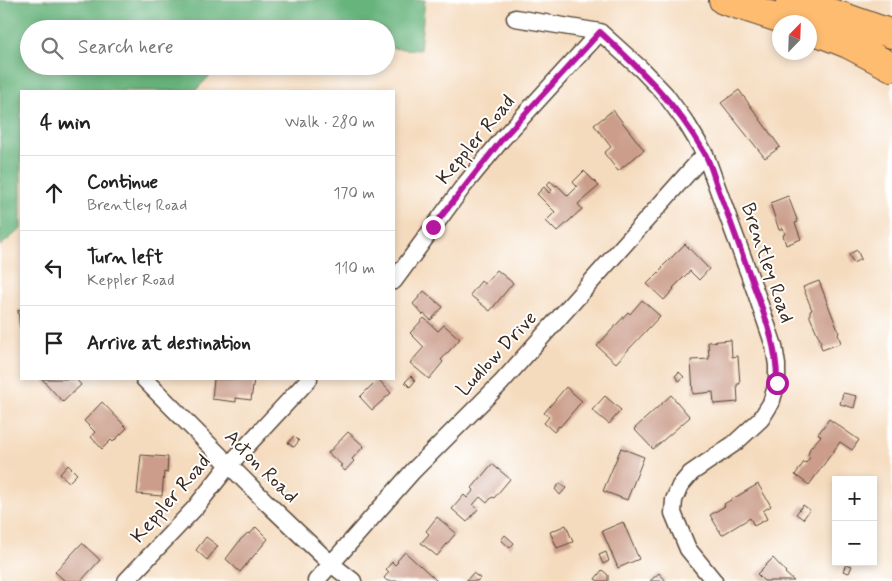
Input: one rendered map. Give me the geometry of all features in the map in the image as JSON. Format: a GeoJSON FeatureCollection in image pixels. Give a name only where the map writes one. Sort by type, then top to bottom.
{"type":"FeatureCollection","features":[{"type":"Feature","properties":{"kind":"highway"},"geometry":{"type":"LineString","coordinates":[[723,0],[772,16]]}},
{"type":"Feature","properties":{"kind":"highway"},"geometry":{"type":"LineString","coordinates":[[790,0],[892,34]]}},
{"type":"Feature","properties":{"kind":"highway"},"geometry":{"type":"LineString","coordinates":[[817,32],[848,44],[892,67]]}},
{"type":"Feature","properties":{"kind":"street"},"geometry":{"type":"LineString","coordinates":[[515,18],[600,32]]}},
{"type":"Feature","properties":{"kind":"street","name":"Brentley Road"},"geometry":{"type":"LineString","coordinates":[[600,32],[641,69],[664,94],[687,124],[705,154],[774,346],[778,365],[777,383],[772,403],[761,419],[735,443],[691,474],[680,486],[674,500],[673,513],[688,549],[714,581]]}},
{"type":"Feature","properties":{"kind":"street","name":"Keppler Road"},"geometry":{"type":"LineString","coordinates":[[395,280],[462,188],[503,138],[600,32]]}},
{"type":"Feature","properties":{"kind":"street","name":"Ludlow Drive"},"geometry":{"type":"LineString","coordinates":[[316,581],[413,471],[501,383],[705,154]]}},
{"type":"Feature","properties":{"kind":"street","name":"Acton Road"},"geometry":{"type":"LineString","coordinates":[[145,380],[229,466],[330,563],[353,581]]}},
{"type":"Feature","properties":{"kind":"street","name":"Keppler Road"},"geometry":{"type":"LineString","coordinates":[[126,581],[195,508],[229,466],[308,380]]}},
{"type":"Feature","properties":{"kind":"green space"},"geometry":{"type":"Polygon","coordinates":[[[0,0],[425,0],[420,50],[395,49],[395,20],[20,20],[20,75],[211,75],[196,90],[20,90],[20,230],[0,246],[0,0]]]}},
{"type":"Feature","properties":{"kind":"building"},"geometry":{"type":"Polygon","coordinates":[[[739,90],[780,147],[765,158],[721,103],[739,90]]]}},
{"type":"Feature","properties":{"kind":"building"},"geometry":{"type":"Polygon","coordinates":[[[613,110],[644,150],[618,171],[604,153],[611,147],[594,125],[613,110]]]}},
{"type":"Feature","properties":{"kind":"building"},"geometry":{"type":"Polygon","coordinates":[[[584,171],[599,186],[578,204],[582,209],[557,232],[546,221],[555,212],[537,194],[544,187],[549,193],[552,190],[547,185],[550,181],[568,196],[577,187],[573,182],[584,171]]]}},
{"type":"Feature","properties":{"kind":"building"},"geometry":{"type":"Polygon","coordinates":[[[788,196],[798,222],[795,223],[801,239],[786,245],[783,228],[779,230],[770,203],[788,196]]]}},
{"type":"Feature","properties":{"kind":"building"},"geometry":{"type":"Polygon","coordinates":[[[685,244],[709,269],[699,280],[690,271],[664,300],[647,284],[685,244]]]}},
{"type":"Feature","properties":{"kind":"building"},"geometry":{"type":"Polygon","coordinates":[[[857,250],[861,259],[853,263],[849,254],[857,250]]]}},
{"type":"Feature","properties":{"kind":"building"},"geometry":{"type":"Polygon","coordinates":[[[497,270],[513,283],[490,311],[470,295],[481,281],[485,284],[497,270]]]}},
{"type":"Feature","properties":{"kind":"building"},"geometry":{"type":"Polygon","coordinates":[[[819,281],[841,343],[822,350],[821,342],[810,317],[810,311],[812,310],[803,287],[819,281]]]}},
{"type":"Feature","properties":{"kind":"building"},"geometry":{"type":"Polygon","coordinates":[[[424,291],[443,307],[431,320],[423,315],[413,304],[424,291]]]}},
{"type":"Feature","properties":{"kind":"building"},"geometry":{"type":"Polygon","coordinates":[[[642,300],[660,316],[616,363],[597,346],[628,312],[630,314],[642,300]]]}},
{"type":"Feature","properties":{"kind":"building"},"geometry":{"type":"Polygon","coordinates":[[[20,309],[20,328],[18,310],[20,309]]]}},
{"type":"Feature","properties":{"kind":"building"},"geometry":{"type":"Polygon","coordinates":[[[424,318],[438,331],[444,325],[460,339],[441,360],[443,362],[429,379],[410,363],[424,347],[410,333],[424,318]]]}},
{"type":"Feature","properties":{"kind":"building"},"geometry":{"type":"Polygon","coordinates":[[[731,340],[732,357],[738,356],[740,384],[737,384],[738,402],[714,404],[713,392],[693,394],[691,360],[709,359],[708,342],[731,340]]]}},
{"type":"Feature","properties":{"kind":"building"},"geometry":{"type":"Polygon","coordinates":[[[679,372],[684,377],[679,381],[675,376],[679,372]]]}},
{"type":"Feature","properties":{"kind":"building"},"geometry":{"type":"Polygon","coordinates":[[[411,376],[415,381],[410,387],[405,382],[411,376]]]}},
{"type":"Feature","properties":{"kind":"building"},"geometry":{"type":"Polygon","coordinates":[[[43,380],[77,380],[81,385],[63,402],[43,380]]]}},
{"type":"Feature","properties":{"kind":"building"},"geometry":{"type":"Polygon","coordinates":[[[214,380],[254,380],[251,400],[236,398],[236,402],[212,399],[214,380]]]}},
{"type":"Feature","properties":{"kind":"building"},"geometry":{"type":"Polygon","coordinates":[[[377,380],[391,393],[372,410],[360,397],[377,380]]]}},
{"type":"Feature","properties":{"kind":"building"},"geometry":{"type":"Polygon","coordinates":[[[566,387],[582,401],[554,432],[544,423],[549,417],[544,413],[566,387]]]}},
{"type":"Feature","properties":{"kind":"building"},"geometry":{"type":"Polygon","coordinates":[[[843,393],[857,396],[854,408],[840,404],[843,393]]]}},
{"type":"Feature","properties":{"kind":"building"},"geometry":{"type":"Polygon","coordinates":[[[671,395],[690,417],[653,449],[634,429],[671,395]]]}},
{"type":"Feature","properties":{"kind":"building"},"geometry":{"type":"Polygon","coordinates":[[[605,396],[621,410],[609,424],[592,410],[605,396]]]}},
{"type":"Feature","properties":{"kind":"building"},"geometry":{"type":"Polygon","coordinates":[[[102,402],[127,428],[113,442],[111,440],[102,449],[91,437],[95,432],[84,421],[102,402]]]}},
{"type":"Feature","properties":{"kind":"building"},"geometry":{"type":"Polygon","coordinates":[[[829,419],[859,440],[852,450],[840,442],[809,485],[795,475],[810,457],[808,455],[810,448],[821,436],[818,434],[829,419]]]}},
{"type":"Feature","properties":{"kind":"building"},"geometry":{"type":"Polygon","coordinates":[[[348,432],[364,446],[352,459],[354,461],[345,471],[340,466],[342,465],[328,453],[348,432]]]}},
{"type":"Feature","properties":{"kind":"building"},"geometry":{"type":"Polygon","coordinates":[[[294,436],[299,441],[294,447],[288,443],[294,436]]]}},
{"type":"Feature","properties":{"kind":"building"},"geometry":{"type":"Polygon","coordinates":[[[621,448],[644,457],[627,500],[603,491],[621,448]]]}},
{"type":"Feature","properties":{"kind":"building"},"geometry":{"type":"Polygon","coordinates":[[[141,455],[168,457],[167,473],[164,472],[162,496],[137,494],[141,455]]]}},
{"type":"Feature","properties":{"kind":"building"},"geometry":{"type":"Polygon","coordinates":[[[492,464],[510,479],[494,498],[492,497],[487,503],[480,497],[473,505],[478,509],[467,522],[452,509],[464,495],[467,498],[474,490],[472,488],[492,464]]]}},
{"type":"Feature","properties":{"kind":"building"},"geometry":{"type":"Polygon","coordinates":[[[68,465],[77,474],[69,482],[60,474],[68,465]]]}},
{"type":"Feature","properties":{"kind":"building"},"geometry":{"type":"Polygon","coordinates":[[[560,483],[566,488],[560,495],[555,489],[560,483]]]}},
{"type":"Feature","properties":{"kind":"building"},"geometry":{"type":"Polygon","coordinates":[[[758,484],[771,506],[763,511],[767,519],[754,526],[750,518],[722,535],[710,515],[725,506],[724,504],[758,484]]]}},
{"type":"Feature","properties":{"kind":"building"},"geometry":{"type":"Polygon","coordinates":[[[803,505],[810,510],[803,519],[796,514],[803,505]]]}},
{"type":"Feature","properties":{"kind":"building"},"geometry":{"type":"Polygon","coordinates":[[[437,517],[456,533],[437,556],[421,543],[429,534],[426,531],[437,517]]]}},
{"type":"Feature","properties":{"kind":"building"},"geometry":{"type":"Polygon","coordinates":[[[623,522],[639,559],[618,568],[602,531],[623,522]]]}},
{"type":"Feature","properties":{"kind":"building"},"geometry":{"type":"Polygon","coordinates":[[[566,525],[573,542],[557,548],[550,532],[566,525]]]}},
{"type":"Feature","properties":{"kind":"building"},"geometry":{"type":"Polygon","coordinates":[[[256,527],[268,539],[240,572],[226,559],[241,539],[248,533],[250,534],[256,527]]]}},
{"type":"Feature","properties":{"kind":"building"},"geometry":{"type":"Polygon","coordinates":[[[505,535],[514,543],[510,548],[501,540],[505,535]]]}},
{"type":"Feature","properties":{"kind":"building"},"geometry":{"type":"Polygon","coordinates":[[[206,537],[218,546],[207,560],[196,550],[206,537]]]}},
{"type":"Feature","properties":{"kind":"building"},"geometry":{"type":"Polygon","coordinates":[[[82,543],[100,560],[81,581],[65,581],[55,572],[82,543]]]}},
{"type":"Feature","properties":{"kind":"building"},"geometry":{"type":"Polygon","coordinates":[[[405,552],[437,581],[387,581],[384,578],[389,572],[386,569],[392,562],[395,565],[405,552]]]}},
{"type":"Feature","properties":{"kind":"building"},"geometry":{"type":"Polygon","coordinates":[[[606,552],[609,561],[603,564],[599,555],[606,552]]]}},
{"type":"Feature","properties":{"kind":"building"},"geometry":{"type":"Polygon","coordinates":[[[773,558],[794,581],[764,581],[757,574],[773,558]]]}},
{"type":"Feature","properties":{"kind":"building"},"geometry":{"type":"Polygon","coordinates":[[[845,566],[852,566],[849,573],[843,571],[845,566]]]}},
{"type":"Feature","properties":{"kind":"building"},"geometry":{"type":"Polygon","coordinates":[[[602,570],[608,575],[608,581],[598,581],[595,579],[602,570]]]}},
{"type":"Feature","properties":{"kind":"building"},"geometry":{"type":"Polygon","coordinates":[[[473,573],[480,578],[477,581],[466,581],[473,573]]]}},
{"type":"Feature","properties":{"kind":"building"},"geometry":{"type":"Polygon","coordinates":[[[659,573],[666,581],[650,581],[659,573]]]}},
{"type":"Feature","properties":{"kind":"route"},"geometry":{"type":"LineString","coordinates":[[433,227],[503,138],[600,32],[641,69],[664,94],[687,124],[705,154],[774,346],[778,365],[777,383]]}}]}
